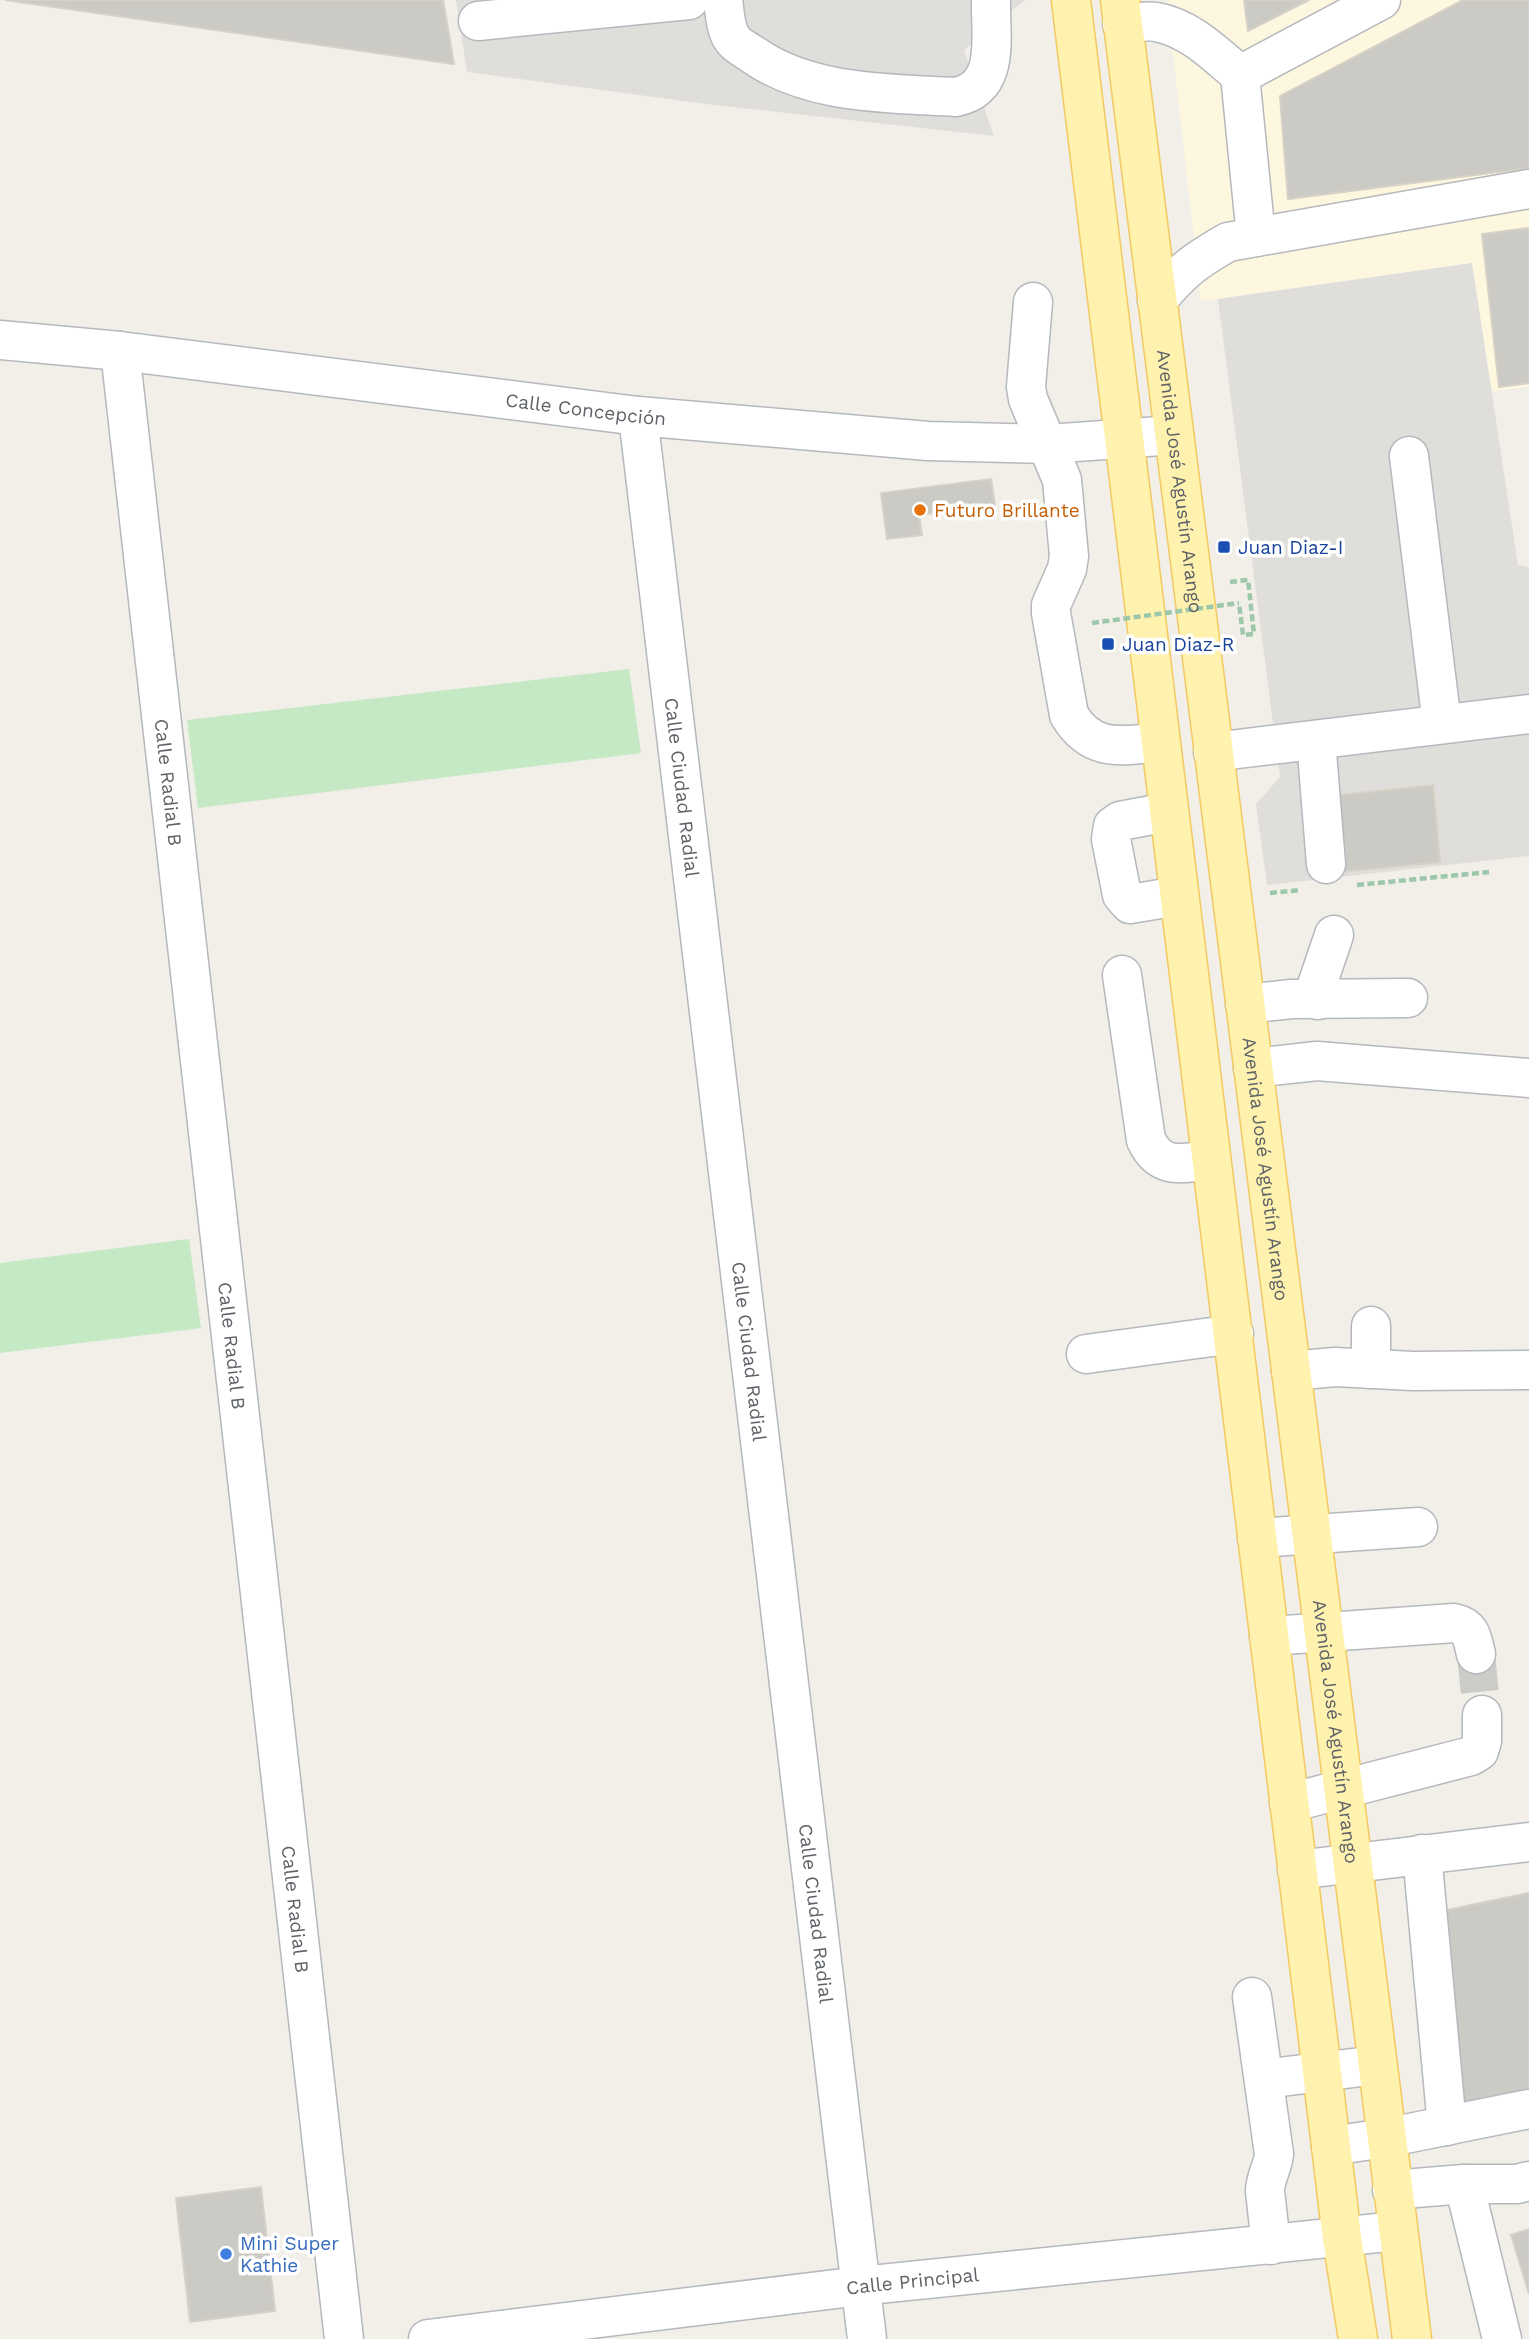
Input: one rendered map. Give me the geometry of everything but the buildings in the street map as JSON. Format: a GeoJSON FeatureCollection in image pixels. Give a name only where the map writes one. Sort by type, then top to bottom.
{"type":"FeatureCollection","features":[{"type":"Feature","properties":{"kind":"main road"},"geometry":{"type":"LineString","coordinates":[[1071,0],[1342,2238],[1358,2339]]}},
{"type":"Feature","properties":{"kind":"main road","name":"Avenida José Agustín Arango"},"geometry":{"type":"LineString","coordinates":[[1121,12],[1412,2339]]}},
{"type":"Feature","properties":{"kind":"street"},"geometry":{"type":"LineString","coordinates":[[478,21],[689,0]]}},
{"type":"Feature","properties":{"kind":"street"},"geometry":{"type":"LineString","coordinates":[[723,0],[727,28],[734,41],[758,59],[793,76],[859,91],[955,97],[970,94],[985,79],[990,63],[991,0]]}},
{"type":"Feature","properties":{"kind":"street"},"geometry":{"type":"LineString","coordinates":[[1240,75],[1381,0]]}},
{"type":"Feature","properties":{"kind":"street"},"geometry":{"type":"LineString","coordinates":[[1121,12],[1170,26],[1201,41],[1240,75],[1255,237]]}},
{"type":"Feature","properties":{"kind":"street"},"geometry":{"type":"LineString","coordinates":[[1157,301],[1177,276],[1196,260],[1228,242],[1529,189]]}},
{"type":"Feature","properties":{"kind":"street"},"geometry":{"type":"LineString","coordinates":[[1033,302],[1026,387],[1028,399],[1062,480],[1069,556],[1067,569],[1051,605],[1051,613],[1069,715],[1075,725],[1110,747],[1160,742]]}},
{"type":"Feature","properties":{"kind":"street","name":"Calle Concepción"},"geometry":{"type":"LineString","coordinates":[[0,340],[120,351],[638,416],[928,441],[1048,444],[1174,435]]}},
{"type":"Feature","properties":{"kind":"street","name":"Calle Radial B"},"geometry":{"type":"LineString","coordinates":[[120,351],[344,2339]]}},
{"type":"Feature","properties":{"kind":"street","name":"Calle Ciudad Radial"},"geometry":{"type":"LineString","coordinates":[[638,416],[867,2339]]}},
{"type":"Feature","properties":{"kind":"street"},"geometry":{"type":"LineString","coordinates":[[1409,456],[1442,724]]}},
{"type":"Feature","properties":{"kind":"street"},"geometry":{"type":"LineString","coordinates":[[1213,752],[1529,714]]}},
{"type":"Feature","properties":{"kind":"street"},"geometry":{"type":"LineString","coordinates":[[1316,740],[1326,863]]}},
{"type":"Feature","properties":{"kind":"street"},"geometry":{"type":"LineString","coordinates":[[1168,812],[1120,821],[1113,826],[1111,839],[1122,895],[1126,902],[1130,904],[1178,896]]}},
{"type":"Feature","properties":{"kind":"street"},"geometry":{"type":"LineString","coordinates":[[1318,1000],[1317,985],[1335,935]]}},
{"type":"Feature","properties":{"kind":"street"},"geometry":{"type":"LineString","coordinates":[[1122,975],[1146,1140],[1157,1157],[1167,1163],[1211,1160]]}},
{"type":"Feature","properties":{"kind":"street"},"geometry":{"type":"LineString","coordinates":[[1245,1004],[1408,999]]}},
{"type":"Feature","properties":{"kind":"street"},"geometry":{"type":"LineString","coordinates":[[1253,1068],[1317,1061],[1529,1078]]}},
{"type":"Feature","properties":{"kind":"street"},"geometry":{"type":"LineString","coordinates":[[1371,1326],[1371,1369]]}},
{"type":"Feature","properties":{"kind":"street"},"geometry":{"type":"LineString","coordinates":[[1086,1354],[1234,1334]]}},
{"type":"Feature","properties":{"kind":"street"},"geometry":{"type":"LineString","coordinates":[[1291,1371],[1335,1367],[1413,1371],[1529,1370]]}},
{"type":"Feature","properties":{"kind":"street"},"geometry":{"type":"LineString","coordinates":[[1257,1538],[1418,1527]]}},
{"type":"Feature","properties":{"kind":"street"},"geometry":{"type":"LineString","coordinates":[[1269,1636],[1454,1623],[1470,1631],[1476,1654]]}},
{"type":"Feature","properties":{"kind":"street"},"geometry":{"type":"LineString","coordinates":[[1289,1803],[1471,1756],[1479,1751],[1482,1741],[1482,1715]]}},
{"type":"Feature","properties":{"kind":"street"},"geometry":{"type":"LineString","coordinates":[[1297,1870],[1529,1842]]}},
{"type":"Feature","properties":{"kind":"street"},"geometry":{"type":"LineString","coordinates":[[1422,1854],[1447,2126]]}},
{"type":"Feature","properties":{"kind":"street"},"geometry":{"type":"LineString","coordinates":[[1252,1997],[1274,2154],[1265,2183],[1271,2245]]}},
{"type":"Feature","properties":{"kind":"street"},"geometry":{"type":"LineString","coordinates":[[1264,2079],[1377,2065]]}},
{"type":"Feature","properties":{"kind":"street"},"geometry":{"type":"LineString","coordinates":[[1331,2146],[1529,2109]]}},
{"type":"Feature","properties":{"kind":"street"},"geometry":{"type":"LineString","coordinates":[[1392,2190],[1464,2184],[1517,2184],[1529,2181]]}},
{"type":"Feature","properties":{"kind":"street"},"geometry":{"type":"LineString","coordinates":[[1464,2184],[1502,2339]]}},
{"type":"Feature","properties":{"kind":"street","name":"Calle Principal"},"geometry":{"type":"LineString","coordinates":[[428,2339],[860,2286],[1397,2231]]}},
{"type":"Feature","properties":{"kind":"path"},"geometry":{"type":"LineString","coordinates":[[1092,623],[1239,603],[1243,635],[1254,634],[1248,580]]}},
{"type":"Feature","properties":{"kind":"shaded area"},"geometry":{"type":"Polygon","coordinates":[[[456,0],[1025,0],[964,50],[994,136],[706,104],[467,72],[456,0]]]}},
{"type":"Feature","properties":{"kind":"shaded area"},"geometry":{"type":"Polygon","coordinates":[[[1167,0],[1529,0],[1529,387],[1492,391],[1471,263],[1201,301],[1167,0]]]}},
{"type":"Feature","properties":{"kind":"shaded area"},"geometry":{"type":"Polygon","coordinates":[[[1472,263],[1518,565],[1529,567],[1529,856],[1267,885],[1256,804],[1280,777],[1218,299],[1472,263]]]}},
{"type":"Feature","properties":{"kind":"green space"},"geometry":{"type":"Polygon","coordinates":[[[629,669],[641,753],[198,808],[187,720],[629,669]]]}},
{"type":"Feature","properties":{"kind":"green space"},"geometry":{"type":"Polygon","coordinates":[[[189,1239],[201,1328],[0,1353],[0,1263],[189,1239]]]}},
{"type":"Feature","properties":{"kind":"tunnel"},"geometry":{"type":"LineString","coordinates":[[1476,1654],[1482,1715]]}},
{"type":"Feature","properties":{"kind":"place","name":"Futuro Brillante"},"geometry":{"type":"Point","coordinates":[920,510]}},
{"type":"Feature","properties":{"kind":"place","name":"Juan Diaz-I"},"geometry":{"type":"Point","coordinates":[1224,547]}},
{"type":"Feature","properties":{"kind":"place","name":"Juan Diaz-R"},"geometry":{"type":"Point","coordinates":[1108,644]}},
{"type":"Feature","properties":{"kind":"place","name":"Mini Super Kathie"},"geometry":{"type":"Point","coordinates":[226,2254]}}]}
